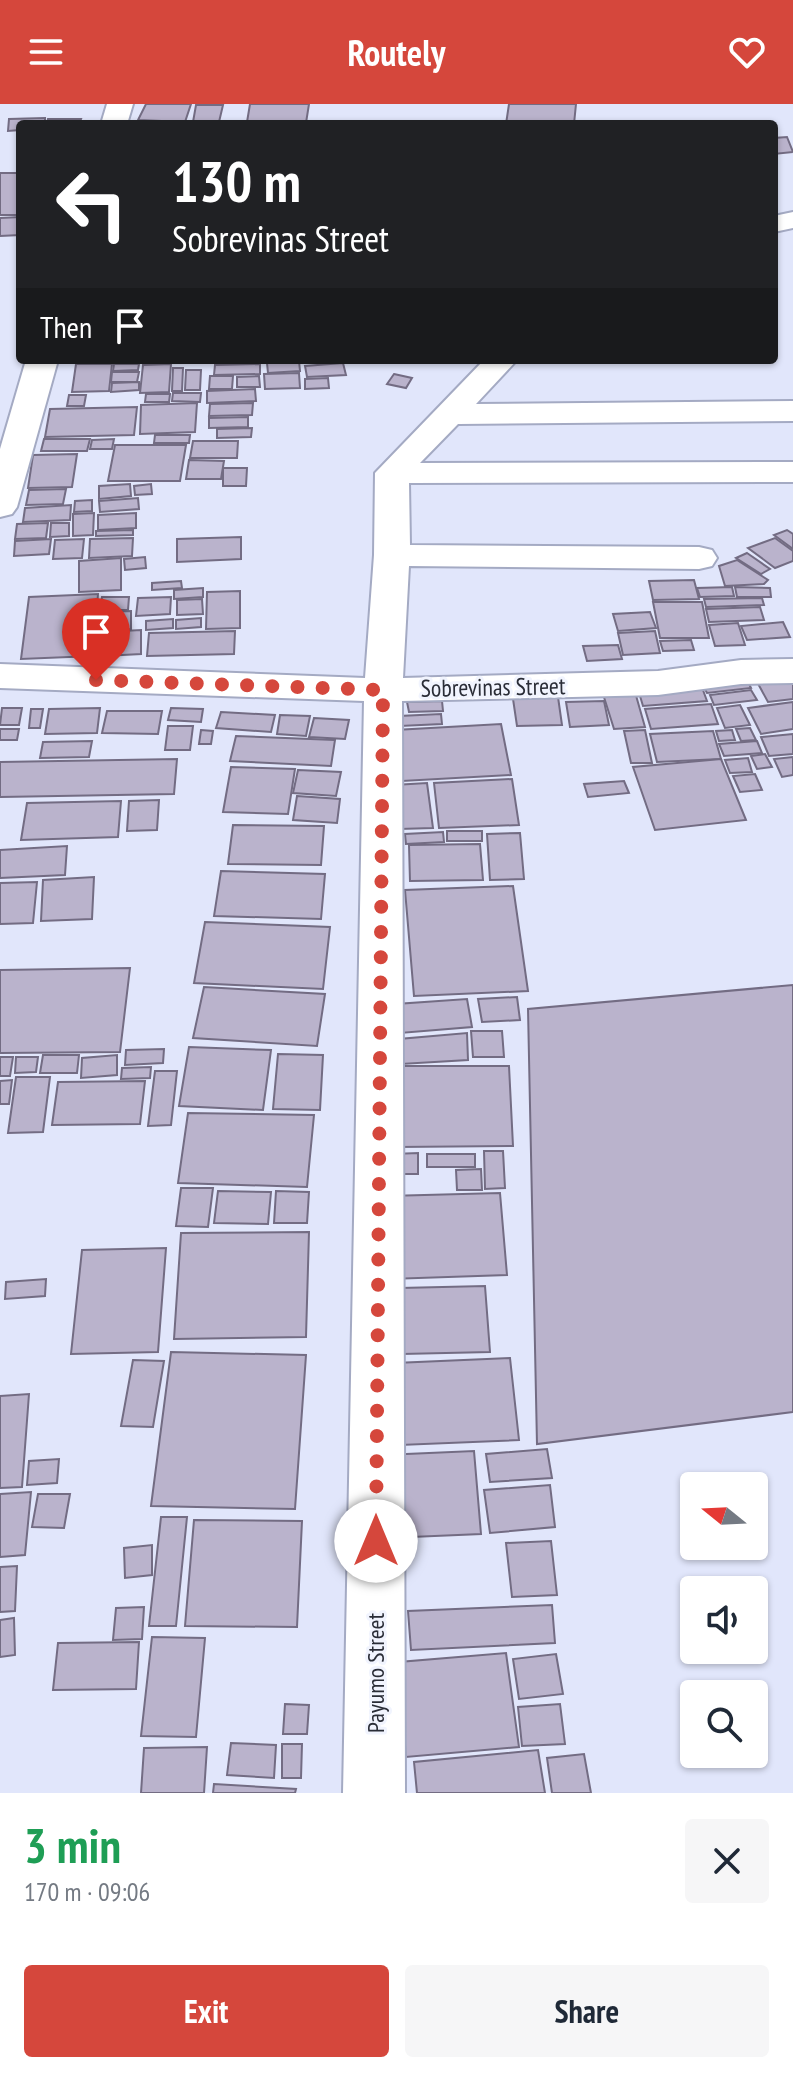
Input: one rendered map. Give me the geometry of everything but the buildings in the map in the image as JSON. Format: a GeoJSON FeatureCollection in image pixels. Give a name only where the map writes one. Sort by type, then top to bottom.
{"type":"FeatureCollection","features":[{"type":"Feature","properties":{"kind":"street"},"geometry":{"type":"LineString","coordinates":[[0,507],[41,364]]}},
{"type":"Feature","properties":{"kind":"street"},"geometry":{"type":"LineString","coordinates":[[392,473],[497,364]]}},
{"type":"Feature","properties":{"kind":"street"},"geometry":{"type":"LineString","coordinates":[[450,414],[793,411]]}},
{"type":"Feature","properties":{"kind":"street"},"geometry":{"type":"LineString","coordinates":[[392,473],[793,472]]}},
{"type":"Feature","properties":{"kind":"street","name":"Payumo Street"},"geometry":{"type":"LineString","coordinates":[[374,1793],[383,690],[392,555],[392,473]]}},
{"type":"Feature","properties":{"kind":"street"},"geometry":{"type":"LineString","coordinates":[[392,555],[699,558]]}},
{"type":"Feature","properties":{"kind":"street","name":"Sobrevinas Street"},"geometry":{"type":"LineString","coordinates":[[0,676],[383,690],[658,683],[741,672],[793,671]]}},
{"type":"Feature","properties":{"kind":"route"},"geometry":{"type":"LineString","coordinates":[[96,680],[383,690],[376,1541]]}}]}
